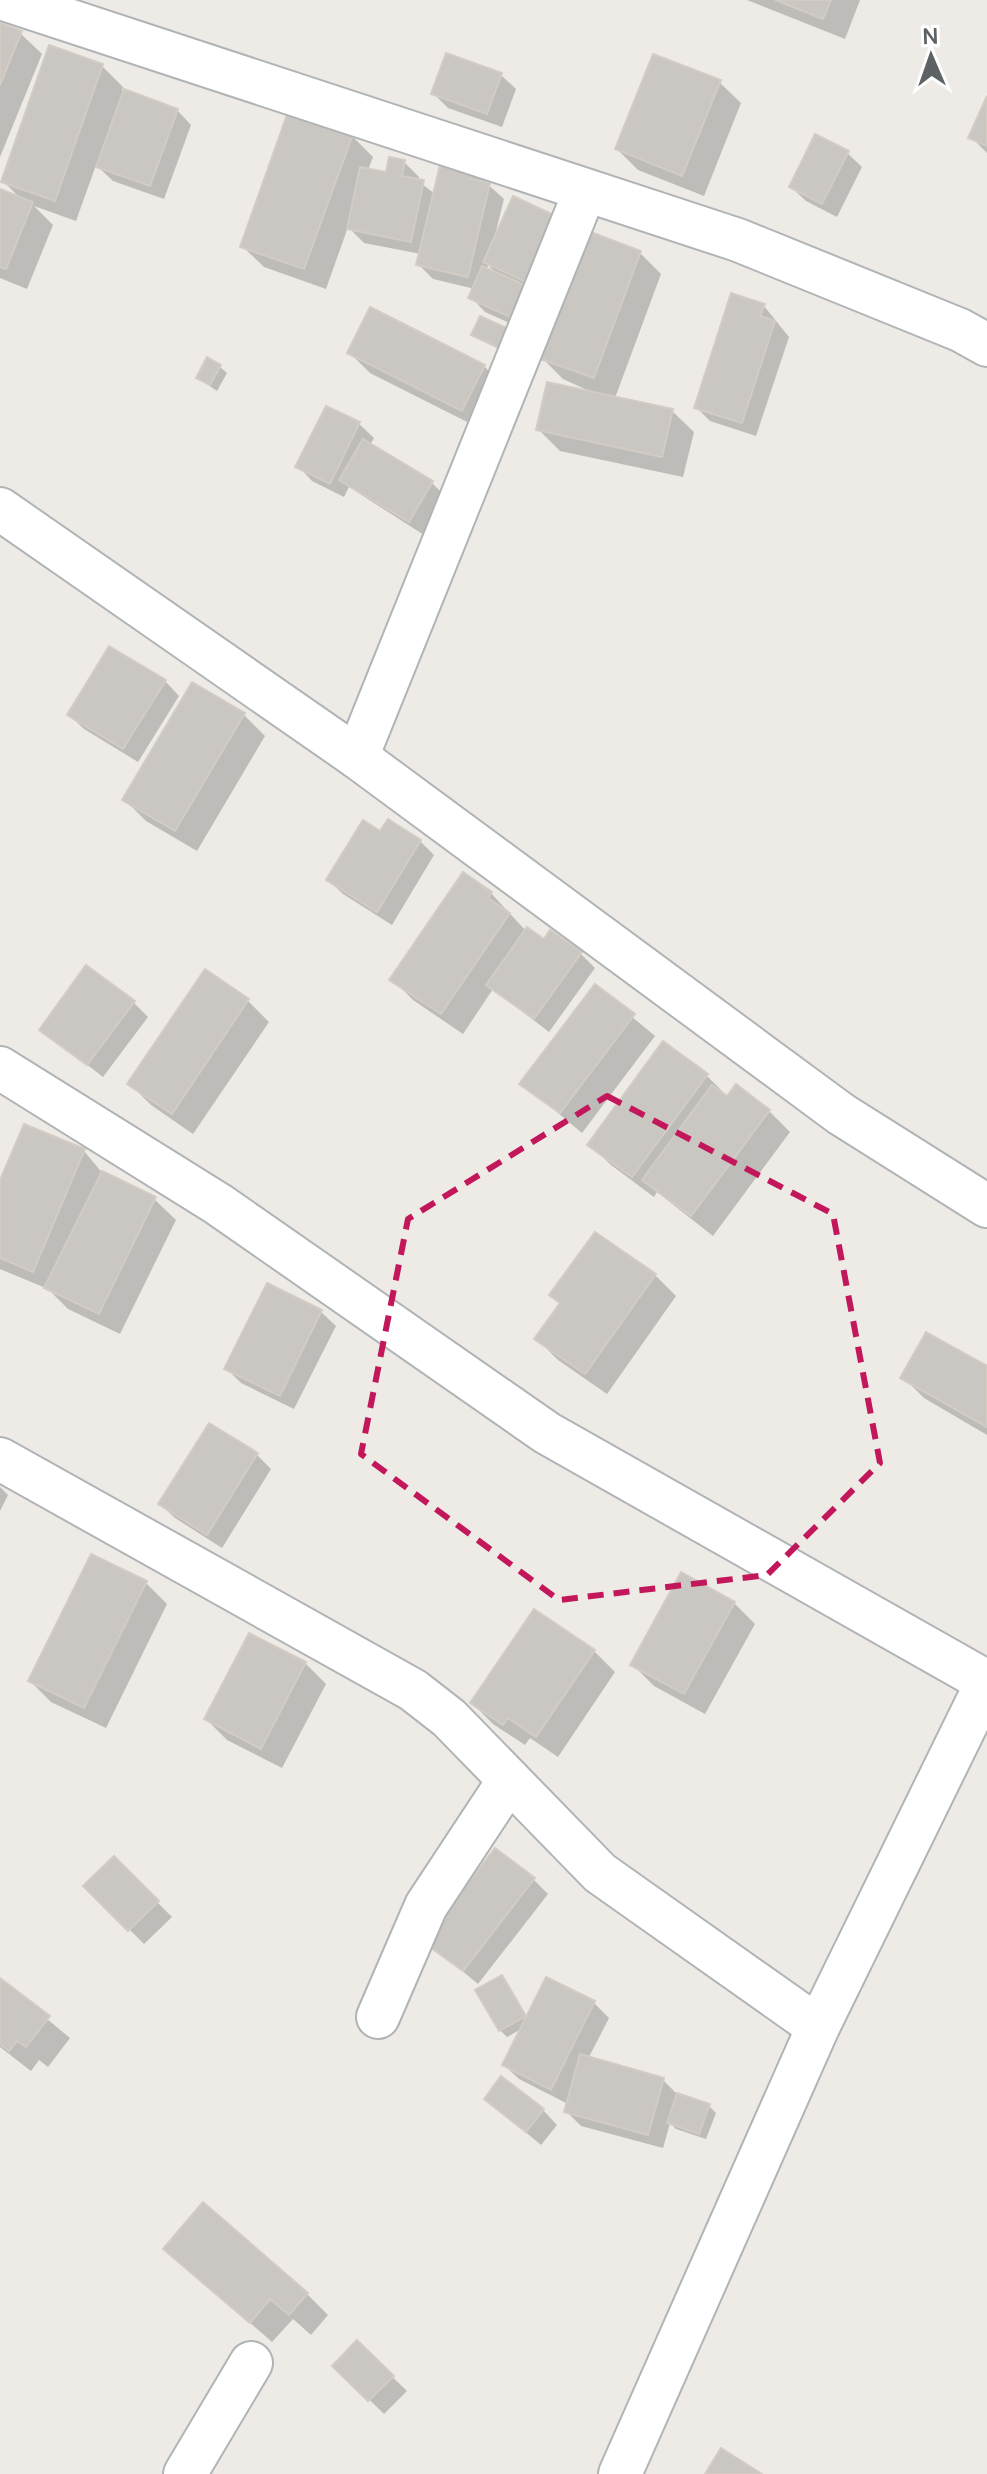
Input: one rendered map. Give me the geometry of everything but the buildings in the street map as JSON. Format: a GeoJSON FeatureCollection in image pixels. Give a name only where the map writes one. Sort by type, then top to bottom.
{"type":"FeatureCollection","features":[{"type":"Feature","properties":{"kind":"street"},"geometry":{"type":"LineString","coordinates":[[7,0],[738,240],[960,330],[987,345]]}},
{"type":"Feature","properties":{"kind":"street"},"geometry":{"type":"LineString","coordinates":[[357,757],[585,191]]}},
{"type":"Feature","properties":{"kind":"street"},"geometry":{"type":"LineString","coordinates":[[0,509],[357,757],[841,1114],[987,1206]]}},
{"type":"Feature","properties":{"kind":"street"},"geometry":{"type":"LineString","coordinates":[[0,1068],[218,1204],[547,1433],[983,1704],[818,2027],[620,2474]]}},
{"type":"Feature","properties":{"kind":"street"},"geometry":{"type":"LineString","coordinates":[[0,1459],[413,1690],[449,1718],[600,1873],[818,2027]]}},
{"type":"Feature","properties":{"kind":"street"},"geometry":{"type":"LineString","coordinates":[[378,2017],[426,1906],[509,1780]]}},
{"type":"Feature","properties":{"kind":"street"},"geometry":{"type":"LineString","coordinates":[[185,2474],[251,2363]]}},
{"type":"Feature","properties":{"kind":"highlighted area"},"geometry":{"type":"Polygon","coordinates":[[[607,1096],[833,1214],[880,1463],[767,1575],[559,1600],[361,1454],[408,1219],[607,1096]]]}}]}
